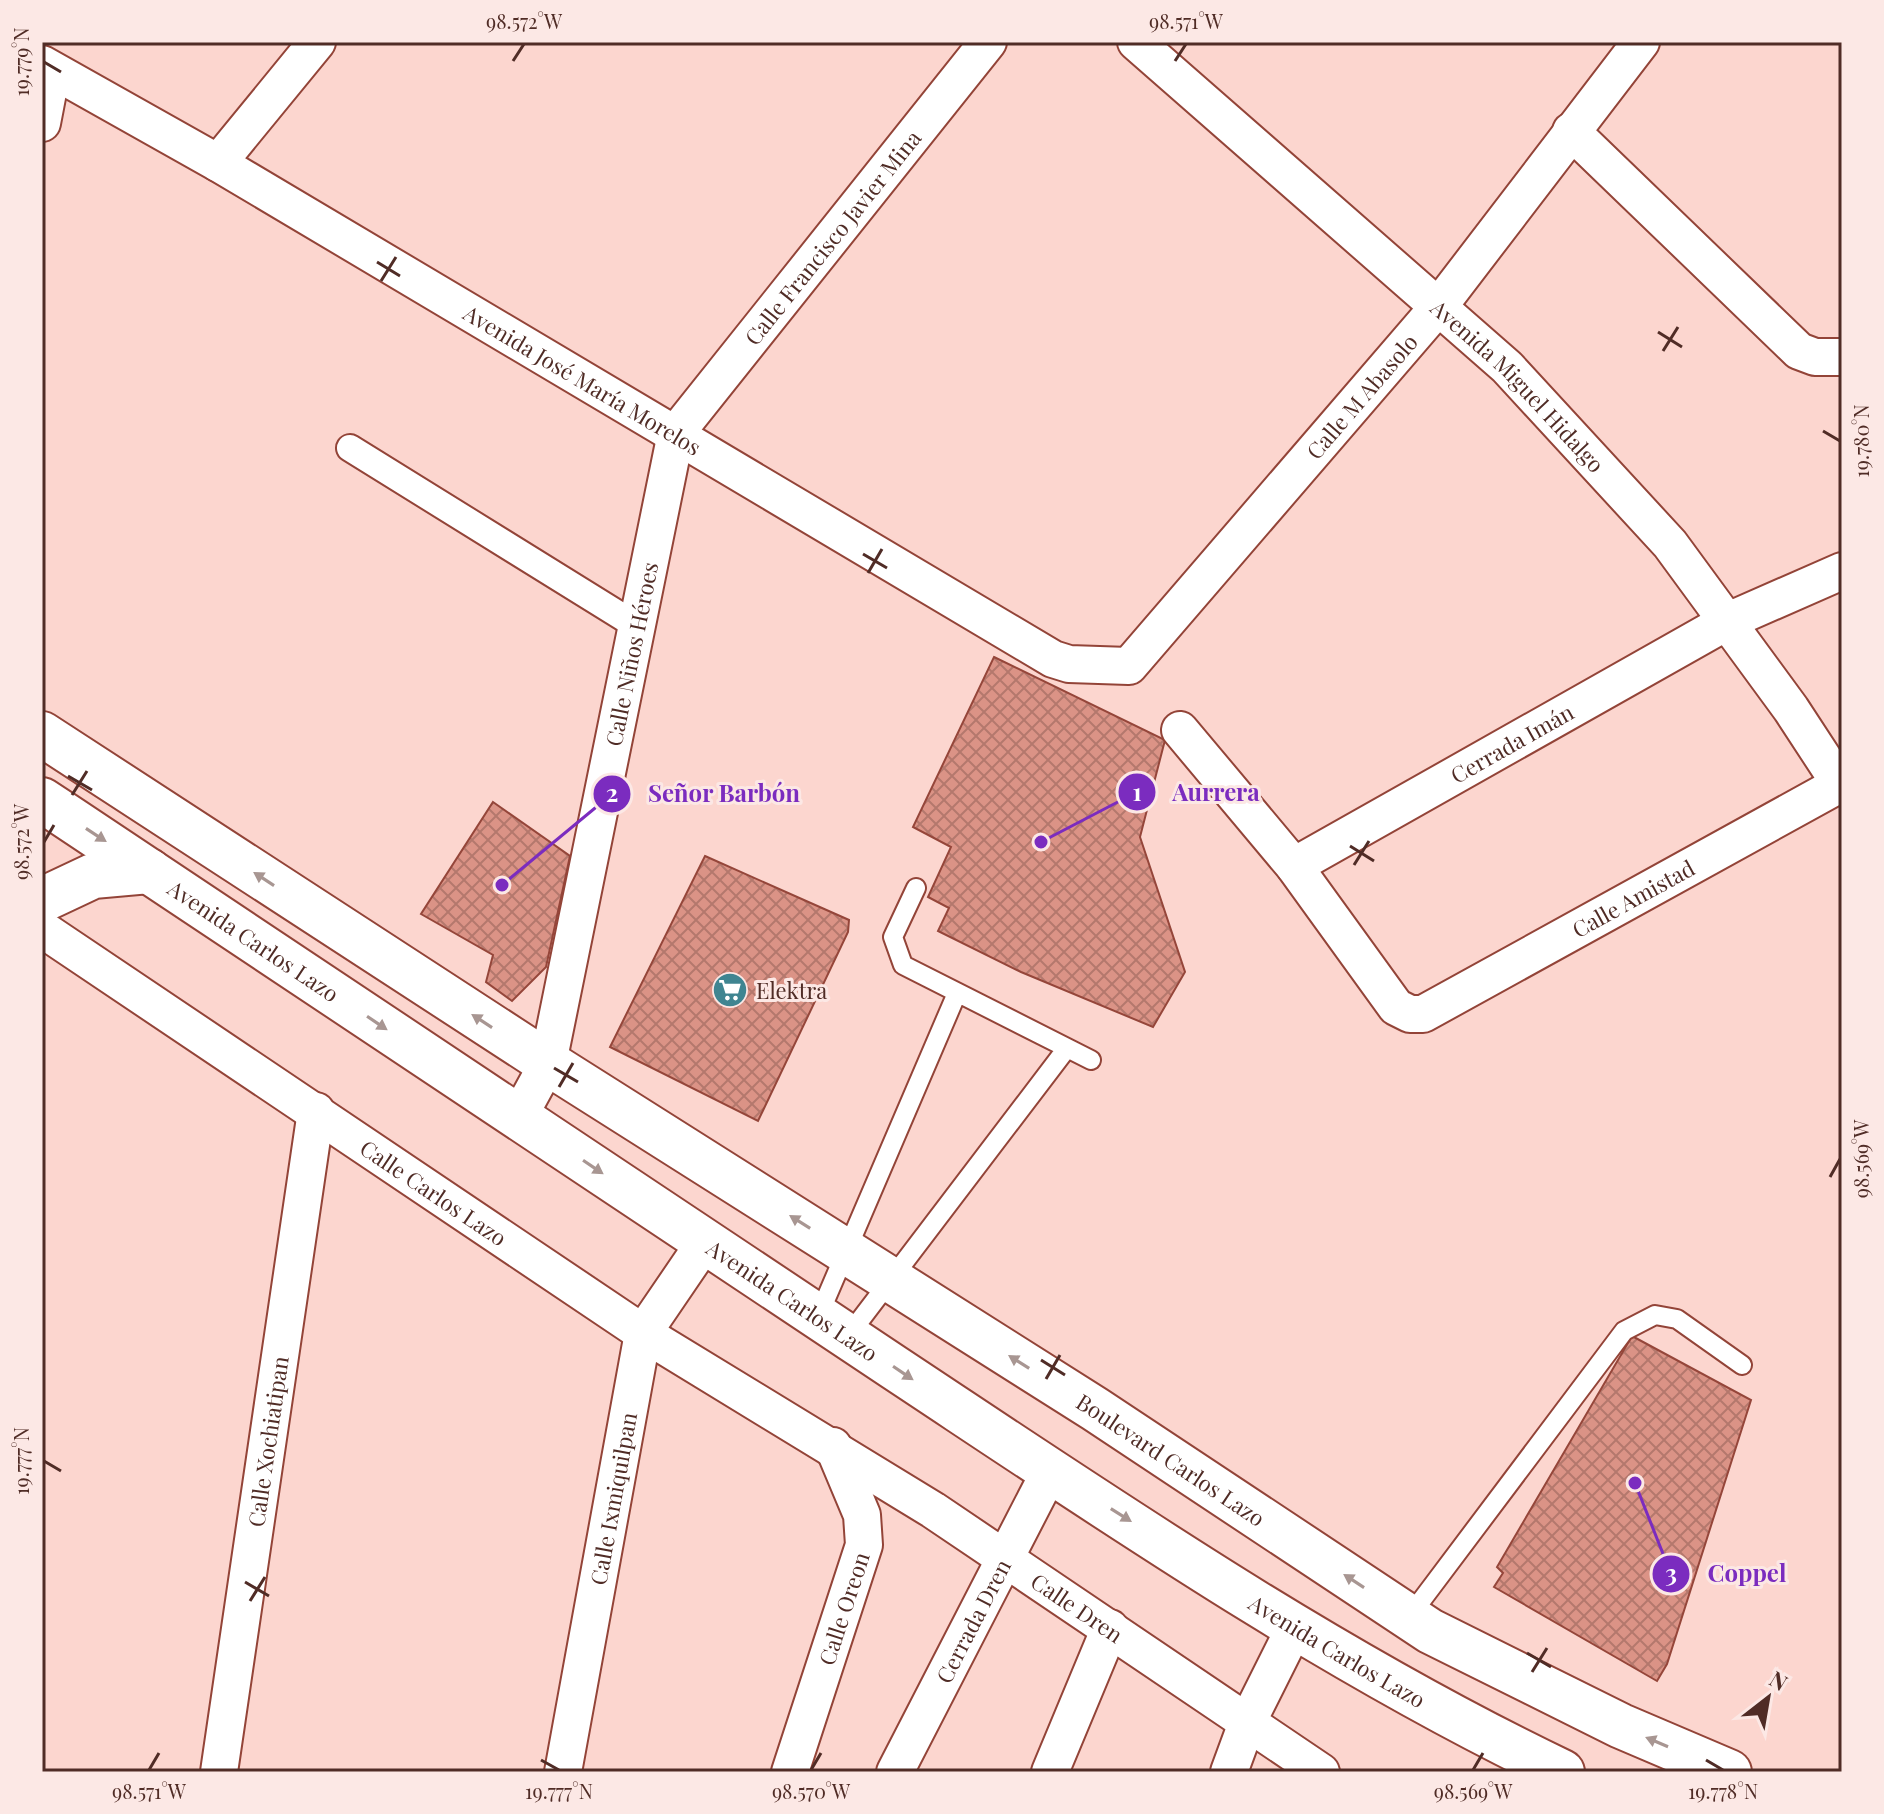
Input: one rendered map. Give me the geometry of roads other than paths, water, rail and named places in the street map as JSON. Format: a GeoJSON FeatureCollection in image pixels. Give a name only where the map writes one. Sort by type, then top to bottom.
{"type":"FeatureCollection","features":[{"type":"Feature","properties":{"kind":"main road"},"geometry":{"type":"LineString","coordinates":[[53,745],[548,1063]]}},
{"type":"Feature","properties":{"kind":"main road","name":"Avenida Carlos Lazo"},"geometry":{"type":"LineString","coordinates":[[42,800],[518,1118],[698,1251],[833,1327],[1050,1471],[1296,1625],[1440,1709],[1562,1772]]}},
{"type":"Feature","properties":{"kind":"main road"},"geometry":{"type":"LineString","coordinates":[[42,900],[93,876],[149,871]]}},
{"type":"Feature","properties":{"kind":"main road","name":"Boulevard Carlos Lazo"},"geometry":{"type":"LineString","coordinates":[[548,1063],[1095,1409],[1409,1617],[1519,1678],[1729,1772]]}},
{"type":"Feature","properties":{"kind":"street"},"geometry":{"type":"LineString","coordinates":[[218,163],[317,42]]}},
{"type":"Feature","properties":{"kind":"street","name":"Calle Francisco Javier Mina"},"geometry":{"type":"LineString","coordinates":[[676,433],[988,42]]}},
{"type":"Feature","properties":{"kind":"street","name":"Avenida Miguel Hidalgo"},"geometry":{"type":"LineString","coordinates":[[1136,42],[1507,367],[1660,533],[1728,621],[1841,785]]}},
{"type":"Feature","properties":{"kind":"street","name":"Calle M Abasolo"},"geometry":{"type":"LineString","coordinates":[[1129,666],[1439,306],[1641,42]]}},
{"type":"Feature","properties":{"kind":"street"},"geometry":{"type":"LineString","coordinates":[[42,123],[47,67]]}},
{"type":"Feature","properties":{"kind":"street","name":"Avenida José María Morelos"},"geometry":{"type":"LineString","coordinates":[[47,67],[218,163],[1053,659],[1069,664],[1129,666]]}},
{"type":"Feature","properties":{"kind":"street"},"geometry":{"type":"LineString","coordinates":[[1571,131],[1799,351],[1815,357],[1842,357]]}},
{"type":"Feature","properties":{"kind":"street","name":"Calle Niños Héroes"},"geometry":{"type":"LineString","coordinates":[[518,1118],[548,1063],[676,433]]}},
{"type":"Feature","properties":{"kind":"street"},"geometry":{"type":"LineString","coordinates":[[350,448],[637,626]]}},
{"type":"Feature","properties":{"kind":"street","name":"Cerrada Imán"},"geometry":{"type":"LineString","coordinates":[[1294,866],[1728,621],[1842,571]]}},
{"type":"Feature","properties":{"kind":"street"},"geometry":{"type":"LineString","coordinates":[[1180,730],[1294,866]]}},
{"type":"Feature","properties":{"kind":"street","name":"Calle Amistad"},"geometry":{"type":"LineString","coordinates":[[1294,866],[1396,1007],[1410,1014],[1423,1014],[1841,785]]}},
{"type":"Feature","properties":{"kind":"street","name":"Calle Carlos Lazo"},"geometry":{"type":"LineString","coordinates":[[42,929],[316,1111],[833,1446]]}},
{"type":"Feature","properties":{"kind":"street","name":"Calle Xochiatipan"},"geometry":{"type":"LineString","coordinates":[[219,1772],[316,1111]]}},
{"type":"Feature","properties":{"kind":"street","name":"Calle Ixmiquilpan"},"geometry":{"type":"LineString","coordinates":[[563,1772],[646,1326],[698,1251]]}},
{"type":"Feature","properties":{"kind":"street","name":"Calle Dren"},"geometry":{"type":"LineString","coordinates":[[833,1446],[1110,1628],[1321,1772]]}},
{"type":"Feature","properties":{"kind":"street","name":"Calle Oreon"},"geometry":{"type":"LineString","coordinates":[[790,1772],[864,1545],[862,1515],[833,1446]]}},
{"type":"Feature","properties":{"kind":"street","name":"Cerrada Dren"},"geometry":{"type":"LineString","coordinates":[[895,1772],[1050,1471]]}},
{"type":"Feature","properties":{"kind":"street"},"geometry":{"type":"LineString","coordinates":[[1229,1772],[1247,1723],[1296,1625]]}},
{"type":"Feature","properties":{"kind":"street"},"geometry":{"type":"LineString","coordinates":[[1050,1772],[1110,1628]]}},
{"type":"Feature","properties":{"kind":"lane"},"geometry":{"type":"LineString","coordinates":[[916,888],[893,937],[895,950],[903,965],[1091,1060]]}},
{"type":"Feature","properties":{"kind":"lane"},"geometry":{"type":"LineString","coordinates":[[833,1327],[844,1251],[957,993]]}},
{"type":"Feature","properties":{"kind":"lane"},"geometry":{"type":"LineString","coordinates":[[833,1327],[890,1279],[1067,1048]]}},
{"type":"Feature","properties":{"kind":"lane"},"geometry":{"type":"LineString","coordinates":[[1409,1617],[1624,1331],[1655,1315],[1677,1319],[1742,1365]]}},
{"type":"Feature","properties":{"kind":"place","name":"Aurrera"},"geometry":{"type":"Point","coordinates":[1041,842]}},
{"type":"Feature","properties":{"kind":"place","name":"Señor Barbón"},"geometry":{"type":"Point","coordinates":[502,885]}},
{"type":"Feature","properties":{"kind":"place","name":"Elektra"},"geometry":{"type":"Point","coordinates":[730,990]}},
{"type":"Feature","properties":{"kind":"place","name":"Coppel"},"geometry":{"type":"Point","coordinates":[1635,1483]}}]}
